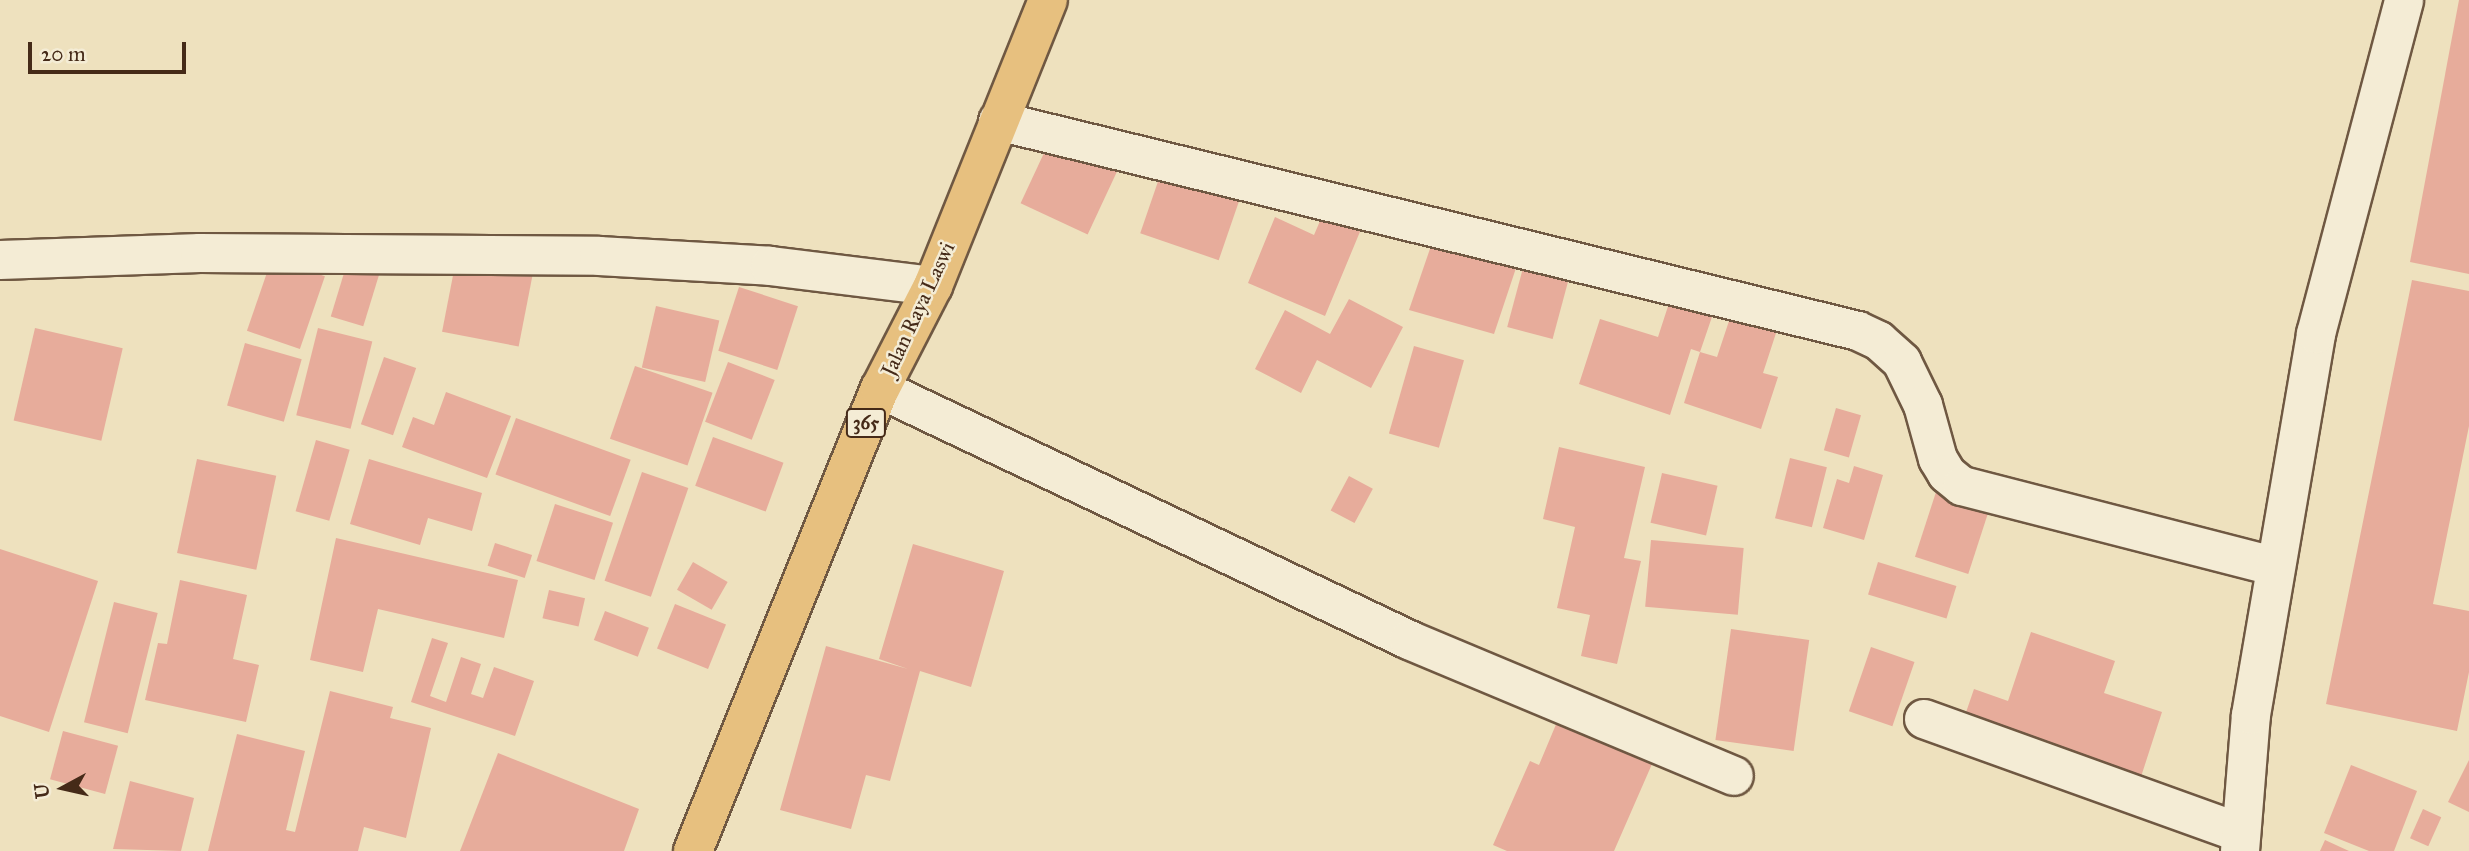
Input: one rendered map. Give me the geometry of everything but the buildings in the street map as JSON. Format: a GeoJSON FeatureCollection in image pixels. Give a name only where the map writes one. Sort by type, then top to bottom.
{"type":"FeatureCollection","features":[{"type":"Feature","properties":{"kind":"main road","name":"Jalan Raya Laswi"},"geometry":{"type":"LineString","coordinates":[[693,851],[880,389],[933,286],[1048,0]]}},
{"type":"Feature","properties":{"kind":"street"},"geometry":{"type":"LineString","coordinates":[[1924,719],[2241,842],[2251,715],[2273,566],[2316,334],[2404,0]]}},
{"type":"Feature","properties":{"kind":"street"},"geometry":{"type":"LineString","coordinates":[[998,121],[1858,331],[1891,349],[1902,362],[1923,405],[1938,459],[1947,474],[1962,486],[2273,566]]}},
{"type":"Feature","properties":{"kind":"street"},"geometry":{"type":"LineString","coordinates":[[0,260],[200,253],[599,256],[770,266],[933,286]]}},
{"type":"Feature","properties":{"kind":"street"},"geometry":{"type":"LineString","coordinates":[[880,389],[1409,640],[1734,776]]}}]}
